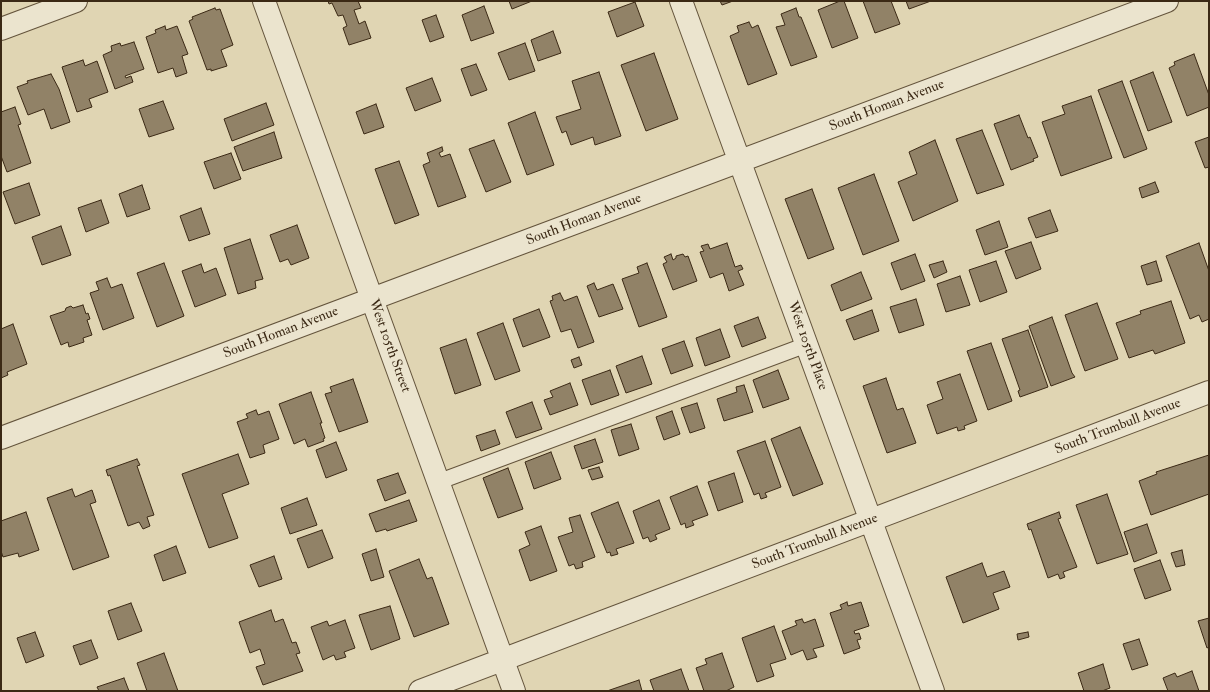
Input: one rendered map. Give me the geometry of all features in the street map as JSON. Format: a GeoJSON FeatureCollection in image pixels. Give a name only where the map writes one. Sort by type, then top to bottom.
{"type":"FeatureCollection","features":[{"type":"Feature","properties":{"kind":"street"},"geometry":{"type":"LineString","coordinates":[[1,29],[76,1]]}},
{"type":"Feature","properties":{"kind":"street","name":"West 105th Street"},"geometry":{"type":"LineString","coordinates":[[264,1],[514,691]]}},
{"type":"Feature","properties":{"kind":"street","name":"West 105th Place"},"geometry":{"type":"LineString","coordinates":[[680,1],[933,691]]}},
{"type":"Feature","properties":{"kind":"street","name":"South Homan Avenue"},"geometry":{"type":"LineString","coordinates":[[1,438],[1167,1]]}},
{"type":"Feature","properties":{"kind":"street","name":"South Trumbull Avenue"},"geometry":{"type":"LineString","coordinates":[[420,691],[1209,392]]}},
{"type":"Feature","properties":{"kind":"lane"},"geometry":{"type":"LineString","coordinates":[[438,482],[806,345]]}},
{"type":"Feature","properties":{"kind":"building"},"geometry":{"type":"Polygon","coordinates":[[[328,1],[358,1],[361,8],[354,10],[359,24],[365,21],[371,38],[349,45],[343,28],[347,26],[343,15],[338,16],[332,3],[329,4],[328,1]]]}},
{"type":"Feature","properties":{"kind":"building"},"geometry":{"type":"Polygon","coordinates":[[[509,1],[532,1],[512,9],[509,1]]]}},
{"type":"Feature","properties":{"kind":"building"},"geometry":{"type":"Polygon","coordinates":[[[720,1],[733,1],[722,5],[720,1]]]}},
{"type":"Feature","properties":{"kind":"building"},"geometry":{"type":"Polygon","coordinates":[[[840,1],[844,1],[858,38],[832,48],[818,10],[840,1]]]}},
{"type":"Feature","properties":{"kind":"building"},"geometry":{"type":"Polygon","coordinates":[[[863,1],[891,1],[900,24],[875,33],[863,1]]]}},
{"type":"Feature","properties":{"kind":"building"},"geometry":{"type":"Polygon","coordinates":[[[906,1],[931,1],[909,9],[906,1]]]}},
{"type":"Feature","properties":{"kind":"building"},"geometry":{"type":"Polygon","coordinates":[[[635,2],[644,26],[617,37],[608,12],[635,2]]]}},
{"type":"Feature","properties":{"kind":"building"},"geometry":{"type":"Polygon","coordinates":[[[484,6],[494,33],[471,41],[462,15],[484,6]]]}},
{"type":"Feature","properties":{"kind":"building"},"geometry":{"type":"Polygon","coordinates":[[[215,8],[216,10],[220,9],[233,45],[221,50],[227,66],[211,71],[211,69],[207,70],[189,21],[193,19],[192,17],[215,8]]]}},
{"type":"Feature","properties":{"kind":"building"},"geometry":{"type":"Polygon","coordinates":[[[796,8],[817,57],[791,66],[776,27],[785,25],[781,14],[796,8]]]}},
{"type":"Feature","properties":{"kind":"building"},"geometry":{"type":"Polygon","coordinates":[[[436,15],[444,37],[430,42],[422,20],[436,15]]]}},
{"type":"Feature","properties":{"kind":"building"},"geometry":{"type":"Polygon","coordinates":[[[749,22],[752,28],[758,25],[777,74],[748,85],[730,36],[739,32],[737,26],[749,22]]]}},
{"type":"Feature","properties":{"kind":"building"},"geometry":{"type":"Polygon","coordinates":[[[165,26],[166,30],[177,26],[188,54],[182,56],[187,73],[176,77],[173,68],[158,73],[146,37],[156,33],[155,30],[165,26]]]}},
{"type":"Feature","properties":{"kind":"building"},"geometry":{"type":"Polygon","coordinates":[[[553,31],[561,53],[538,61],[531,40],[553,31]]]}},
{"type":"Feature","properties":{"kind":"building"},"geometry":{"type":"Polygon","coordinates":[[[134,42],[144,69],[125,76],[126,78],[131,76],[133,82],[115,89],[103,55],[112,51],[111,46],[120,43],[121,46],[134,42]]]}},
{"type":"Feature","properties":{"kind":"building"},"geometry":{"type":"Polygon","coordinates":[[[525,43],[535,71],[509,80],[498,53],[525,43]]]}},
{"type":"Feature","properties":{"kind":"building"},"geometry":{"type":"Polygon","coordinates":[[[654,53],[678,119],[646,131],[621,65],[654,53]]]}},
{"type":"Feature","properties":{"kind":"building"},"geometry":{"type":"Polygon","coordinates":[[[1194,54],[1209,95],[1209,107],[1187,116],[1169,68],[1175,65],[1174,62],[1194,54]]]}},
{"type":"Feature","properties":{"kind":"building"},"geometry":{"type":"Polygon","coordinates":[[[83,60],[85,66],[97,61],[108,92],[89,99],[92,107],[77,112],[62,67],[83,60]]]}},
{"type":"Feature","properties":{"kind":"building"},"geometry":{"type":"Polygon","coordinates":[[[476,64],[487,90],[471,96],[461,69],[476,64]]]}},
{"type":"Feature","properties":{"kind":"building"},"geometry":{"type":"Polygon","coordinates":[[[599,72],[621,136],[595,145],[593,137],[571,145],[566,131],[562,133],[556,117],[581,109],[572,81],[599,72]]]}},
{"type":"Feature","properties":{"kind":"building"},"geometry":{"type":"Polygon","coordinates":[[[1153,72],[1172,122],[1148,131],[1130,81],[1153,72]]]}},
{"type":"Feature","properties":{"kind":"building"},"geometry":{"type":"Polygon","coordinates":[[[51,74],[59,89],[70,122],[51,129],[44,109],[28,115],[17,87],[28,83],[27,81],[51,74]]]}},
{"type":"Feature","properties":{"kind":"building"},"geometry":{"type":"Polygon","coordinates":[[[432,78],[441,101],[415,111],[406,88],[432,78]]]}},
{"type":"Feature","properties":{"kind":"building"},"geometry":{"type":"Polygon","coordinates":[[[1122,81],[1147,149],[1124,158],[1098,90],[1122,81]]]}},
{"type":"Feature","properties":{"kind":"building"},"geometry":{"type":"Polygon","coordinates":[[[1091,96],[1112,158],[1061,176],[1042,122],[1065,114],[1062,106],[1091,96]]]}},
{"type":"Feature","properties":{"kind":"building"},"geometry":{"type":"Polygon","coordinates":[[[163,101],[174,129],[149,137],[139,109],[163,101]]]}},
{"type":"Feature","properties":{"kind":"building"},"geometry":{"type":"Polygon","coordinates":[[[266,103],[274,125],[232,141],[224,119],[266,103]]]}},
{"type":"Feature","properties":{"kind":"building"},"geometry":{"type":"Polygon","coordinates":[[[376,104],[384,127],[364,134],[356,112],[376,104]]]}},
{"type":"Feature","properties":{"kind":"building"},"geometry":{"type":"Polygon","coordinates":[[[15,107],[21,124],[18,125],[31,163],[7,172],[1,156],[1,112],[15,107]]]}},
{"type":"Feature","properties":{"kind":"building"},"geometry":{"type":"Polygon","coordinates":[[[535,112],[554,165],[527,175],[508,123],[535,112]]]}},
{"type":"Feature","properties":{"kind":"building"},"geometry":{"type":"Polygon","coordinates":[[[1019,115],[1028,138],[1030,137],[1038,157],[1033,159],[1034,161],[1011,170],[994,124],[1019,115]]]}},
{"type":"Feature","properties":{"kind":"building"},"geometry":{"type":"Polygon","coordinates":[[[982,130],[1004,185],[977,194],[956,139],[982,130]]]}},
{"type":"Feature","properties":{"kind":"building"},"geometry":{"type":"Polygon","coordinates":[[[274,132],[282,158],[243,171],[234,147],[274,132]]]}},
{"type":"Feature","properties":{"kind":"building"},"geometry":{"type":"Polygon","coordinates":[[[1209,137],[1209,167],[1205,168],[1195,142],[1209,137]]]}},
{"type":"Feature","properties":{"kind":"building"},"geometry":{"type":"Polygon","coordinates":[[[494,140],[511,182],[486,192],[469,149],[494,140]]]}},
{"type":"Feature","properties":{"kind":"building"},"geometry":{"type":"Polygon","coordinates":[[[935,140],[958,201],[913,221],[898,182],[917,174],[909,152],[935,140]]]}},
{"type":"Feature","properties":{"kind":"building"},"geometry":{"type":"Polygon","coordinates":[[[442,147],[443,151],[439,153],[441,157],[450,154],[466,197],[438,207],[423,165],[430,162],[427,153],[442,147]]]}},
{"type":"Feature","properties":{"kind":"building"},"geometry":{"type":"Polygon","coordinates":[[[231,153],[241,179],[214,189],[204,162],[231,153]]]}},
{"type":"Feature","properties":{"kind":"building"},"geometry":{"type":"Polygon","coordinates":[[[399,161],[419,215],[395,224],[375,169],[399,161]]]}},
{"type":"Feature","properties":{"kind":"building"},"geometry":{"type":"Polygon","coordinates":[[[874,174],[899,241],[863,255],[838,188],[874,174]]]}},
{"type":"Feature","properties":{"kind":"building"},"geometry":{"type":"Polygon","coordinates":[[[1155,182],[1159,192],[1142,198],[1139,188],[1155,182]]]}},
{"type":"Feature","properties":{"kind":"building"},"geometry":{"type":"Polygon","coordinates":[[[29,183],[40,215],[15,224],[3,192],[29,183]]]}},
{"type":"Feature","properties":{"kind":"building"},"geometry":{"type":"Polygon","coordinates":[[[142,185],[150,209],[127,217],[119,194],[142,185]]]}},
{"type":"Feature","properties":{"kind":"building"},"geometry":{"type":"Polygon","coordinates":[[[812,189],[834,249],[808,259],[785,199],[812,189]]]}},
{"type":"Feature","properties":{"kind":"building"},"geometry":{"type":"Polygon","coordinates":[[[101,200],[109,223],[86,232],[78,208],[101,200]]]}},
{"type":"Feature","properties":{"kind":"building"},"geometry":{"type":"Polygon","coordinates":[[[201,208],[210,234],[189,241],[180,216],[201,208]]]}},
{"type":"Feature","properties":{"kind":"building"},"geometry":{"type":"Polygon","coordinates":[[[1050,210],[1058,231],[1036,238],[1028,218],[1050,210]]]}},
{"type":"Feature","properties":{"kind":"building"},"geometry":{"type":"Polygon","coordinates":[[[999,221],[1008,247],[985,255],[976,230],[999,221]]]}},
{"type":"Feature","properties":{"kind":"building"},"geometry":{"type":"Polygon","coordinates":[[[297,225],[309,258],[291,265],[288,259],[280,262],[270,235],[297,225]]]}},
{"type":"Feature","properties":{"kind":"building"},"geometry":{"type":"Polygon","coordinates":[[[61,226],[71,255],[42,265],[32,237],[61,226]]]}},
{"type":"Feature","properties":{"kind":"building"},"geometry":{"type":"Polygon","coordinates":[[[250,239],[263,279],[255,281],[256,288],[238,294],[224,248],[250,239]]]}},
{"type":"Feature","properties":{"kind":"building"},"geometry":{"type":"Polygon","coordinates":[[[1031,242],[1041,269],[1016,279],[1005,251],[1031,242]]]}},
{"type":"Feature","properties":{"kind":"building"},"geometry":{"type":"Polygon","coordinates":[[[727,243],[735,267],[741,265],[743,269],[738,271],[744,285],[729,291],[723,273],[710,278],[700,252],[704,251],[701,246],[708,244],[710,249],[727,243]]]}},
{"type":"Feature","properties":{"kind":"building"},"geometry":{"type":"Polygon","coordinates":[[[1199,243],[1209,271],[1209,319],[1202,322],[1199,315],[1190,319],[1166,256],[1199,243]]]}},
{"type":"Feature","properties":{"kind":"building"},"geometry":{"type":"Polygon","coordinates":[[[671,254],[673,260],[676,256],[683,254],[685,257],[688,256],[697,281],[673,290],[663,264],[667,262],[664,257],[671,254]]]}},
{"type":"Feature","properties":{"kind":"building"},"geometry":{"type":"Polygon","coordinates":[[[915,254],[925,281],[901,290],[891,263],[915,254]]]}},
{"type":"Feature","properties":{"kind":"building"},"geometry":{"type":"Polygon","coordinates":[[[943,261],[947,272],[934,278],[929,265],[943,261]]]}},
{"type":"Feature","properties":{"kind":"building"},"geometry":{"type":"Polygon","coordinates":[[[996,261],[1007,292],[980,302],[969,270],[996,261]]]}},
{"type":"Feature","properties":{"kind":"building"},"geometry":{"type":"Polygon","coordinates":[[[1156,261],[1162,281],[1147,285],[1141,266],[1156,261]]]}},
{"type":"Feature","properties":{"kind":"building"},"geometry":{"type":"Polygon","coordinates":[[[164,263],[184,316],[157,327],[137,273],[164,263]]]}},
{"type":"Feature","properties":{"kind":"building"},"geometry":{"type":"Polygon","coordinates":[[[647,263],[667,317],[639,327],[622,279],[639,273],[637,267],[647,263]]]}},
{"type":"Feature","properties":{"kind":"building"},"geometry":{"type":"Polygon","coordinates":[[[201,264],[204,273],[216,268],[226,295],[195,307],[182,271],[201,264]]]}},
{"type":"Feature","properties":{"kind":"building"},"geometry":{"type":"Polygon","coordinates":[[[861,272],[872,299],[841,311],[831,285],[861,272]]]}},
{"type":"Feature","properties":{"kind":"building"},"geometry":{"type":"Polygon","coordinates":[[[960,276],[970,305],[946,312],[937,284],[960,276]]]}},
{"type":"Feature","properties":{"kind":"building"},"geometry":{"type":"Polygon","coordinates":[[[107,278],[111,288],[122,284],[134,318],[103,330],[90,293],[99,290],[96,282],[107,278]]]}},
{"type":"Feature","properties":{"kind":"building"},"geometry":{"type":"Polygon","coordinates":[[[594,283],[597,290],[613,284],[623,309],[599,317],[587,286],[594,283]]]}},
{"type":"Feature","properties":{"kind":"building"},"geometry":{"type":"Polygon","coordinates":[[[560,293],[564,301],[577,296],[594,342],[578,348],[571,329],[561,332],[550,301],[553,300],[552,296],[560,293]]]}},
{"type":"Feature","properties":{"kind":"building"},"geometry":{"type":"Polygon","coordinates":[[[916,299],[924,325],[899,333],[890,307],[916,299]]]}},
{"type":"Feature","properties":{"kind":"building"},"geometry":{"type":"Polygon","coordinates":[[[1171,301],[1185,343],[1155,354],[1153,350],[1129,358],[1116,323],[1141,314],[1140,311],[1171,301]]]}},
{"type":"Feature","properties":{"kind":"building"},"geometry":{"type":"Polygon","coordinates":[[[1097,303],[1118,359],[1085,371],[1065,315],[1097,303]]]}},
{"type":"Feature","properties":{"kind":"building"},"geometry":{"type":"Polygon","coordinates":[[[83,305],[86,314],[88,313],[90,319],[87,320],[92,335],[83,338],[84,342],[69,347],[68,342],[61,345],[50,316],[65,311],[66,308],[71,306],[73,308],[83,305]]]}},
{"type":"Feature","properties":{"kind":"building"},"geometry":{"type":"Polygon","coordinates":[[[539,309],[550,337],[523,347],[513,319],[539,309]]]}},
{"type":"Feature","properties":{"kind":"building"},"geometry":{"type":"Polygon","coordinates":[[[872,310],[879,331],[854,340],[846,320],[872,310]]]}},
{"type":"Feature","properties":{"kind":"building"},"geometry":{"type":"Polygon","coordinates":[[[758,317],[766,338],[742,347],[734,326],[758,317]]]}},
{"type":"Feature","properties":{"kind":"building"},"geometry":{"type":"Polygon","coordinates":[[[1052,317],[1072,373],[1075,377],[1051,386],[1029,326],[1052,317]]]}},
{"type":"Feature","properties":{"kind":"building"},"geometry":{"type":"Polygon","coordinates":[[[503,323],[520,371],[495,380],[477,333],[503,323]]]}},
{"type":"Feature","properties":{"kind":"building"},"geometry":{"type":"Polygon","coordinates":[[[13,324],[27,364],[7,372],[8,375],[1,378],[1,329],[13,324]]]}},
{"type":"Feature","properties":{"kind":"building"},"geometry":{"type":"Polygon","coordinates":[[[720,329],[730,357],[705,366],[696,338],[720,329]]]}},
{"type":"Feature","properties":{"kind":"building"},"geometry":{"type":"Polygon","coordinates":[[[1028,330],[1048,387],[1020,397],[1018,391],[1020,390],[1002,339],[1028,330]]]}},
{"type":"Feature","properties":{"kind":"building"},"geometry":{"type":"Polygon","coordinates":[[[466,339],[481,385],[455,394],[440,348],[466,339]]]}},
{"type":"Feature","properties":{"kind":"building"},"geometry":{"type":"Polygon","coordinates":[[[684,341],[693,366],[671,374],[662,349],[684,341]]]}},
{"type":"Feature","properties":{"kind":"building"},"geometry":{"type":"Polygon","coordinates":[[[991,343],[1012,401],[988,410],[967,351],[991,343]]]}},
{"type":"Feature","properties":{"kind":"building"},"geometry":{"type":"Polygon","coordinates":[[[642,356],[652,384],[626,393],[616,366],[642,356]]]}},
{"type":"Feature","properties":{"kind":"building"},"geometry":{"type":"Polygon","coordinates":[[[579,357],[582,365],[574,368],[571,360],[579,357]]]}},
{"type":"Feature","properties":{"kind":"building"},"geometry":{"type":"Polygon","coordinates":[[[610,370],[619,395],[591,405],[582,380],[610,370]]]}},
{"type":"Feature","properties":{"kind":"building"},"geometry":{"type":"Polygon","coordinates":[[[778,370],[789,399],[763,408],[753,380],[778,370]]]}},
{"type":"Feature","properties":{"kind":"building"},"geometry":{"type":"Polygon","coordinates":[[[960,374],[977,421],[964,426],[965,429],[958,431],[957,427],[937,434],[927,405],[943,399],[937,382],[960,374]]]}},
{"type":"Feature","properties":{"kind":"building"},"geometry":{"type":"Polygon","coordinates":[[[886,378],[897,410],[903,408],[916,443],[887,453],[863,386],[886,378]]]}},
{"type":"Feature","properties":{"kind":"building"},"geometry":{"type":"Polygon","coordinates":[[[353,379],[368,422],[339,432],[325,394],[332,392],[330,387],[353,379]]]}},
{"type":"Feature","properties":{"kind":"building"},"geometry":{"type":"Polygon","coordinates":[[[570,383],[578,405],[550,415],[544,400],[553,397],[550,391],[570,383]]]}},
{"type":"Feature","properties":{"kind":"building"},"geometry":{"type":"Polygon","coordinates":[[[744,385],[753,412],[724,421],[717,399],[737,392],[736,387],[744,385]]]}},
{"type":"Feature","properties":{"kind":"building"},"geometry":{"type":"Polygon","coordinates":[[[311,392],[322,423],[320,423],[325,438],[323,439],[324,441],[308,447],[305,439],[294,444],[279,404],[311,392]]]}},
{"type":"Feature","properties":{"kind":"building"},"geometry":{"type":"Polygon","coordinates":[[[532,402],[542,429],[516,438],[506,412],[532,402]]]}},
{"type":"Feature","properties":{"kind":"building"},"geometry":{"type":"Polygon","coordinates":[[[697,403],[705,428],[690,433],[681,408],[697,403]]]}},
{"type":"Feature","properties":{"kind":"building"},"geometry":{"type":"Polygon","coordinates":[[[256,410],[258,415],[269,411],[279,439],[263,445],[265,453],[250,458],[237,422],[248,418],[246,414],[256,410]]]}},
{"type":"Feature","properties":{"kind":"building"},"geometry":{"type":"Polygon","coordinates":[[[672,411],[680,434],[664,440],[656,417],[672,411]]]}},
{"type":"Feature","properties":{"kind":"building"},"geometry":{"type":"Polygon","coordinates":[[[631,424],[639,449],[619,456],[611,430],[631,424]]]}},
{"type":"Feature","properties":{"kind":"building"},"geometry":{"type":"Polygon","coordinates":[[[800,427],[823,484],[793,496],[771,439],[800,427]]]}},
{"type":"Feature","properties":{"kind":"building"},"geometry":{"type":"Polygon","coordinates":[[[495,430],[500,444],[481,451],[476,436],[495,430]]]}},
{"type":"Feature","properties":{"kind":"building"},"geometry":{"type":"Polygon","coordinates":[[[595,439],[603,462],[582,469],[574,446],[595,439]]]}},
{"type":"Feature","properties":{"kind":"building"},"geometry":{"type":"Polygon","coordinates":[[[765,441],[781,487],[765,493],[767,497],[761,499],[759,493],[754,495],[737,451],[765,441]]]}},
{"type":"Feature","properties":{"kind":"building"},"geometry":{"type":"Polygon","coordinates":[[[336,442],[347,470],[326,478],[316,450],[336,442]]]}},
{"type":"Feature","properties":{"kind":"building"},"geometry":{"type":"Polygon","coordinates":[[[551,452],[561,479],[534,489],[525,462],[551,452]]]}},
{"type":"Feature","properties":{"kind":"building"},"geometry":{"type":"Polygon","coordinates":[[[238,454],[249,484],[222,494],[238,538],[209,548],[182,474],[238,454]]]}},
{"type":"Feature","properties":{"kind":"building"},"geometry":{"type":"Polygon","coordinates":[[[1209,455],[1209,494],[1151,515],[1139,481],[1157,474],[1156,472],[1209,455]]]}},
{"type":"Feature","properties":{"kind":"building"},"geometry":{"type":"Polygon","coordinates":[[[137,459],[140,465],[137,466],[154,515],[147,517],[150,526],[143,529],[139,522],[128,526],[110,475],[108,476],[106,470],[137,459]]]}},
{"type":"Feature","properties":{"kind":"building"},"geometry":{"type":"Polygon","coordinates":[[[599,467],[603,477],[592,480],[588,470],[599,467]]]}},
{"type":"Feature","properties":{"kind":"building"},"geometry":{"type":"Polygon","coordinates":[[[508,468],[523,509],[498,518],[483,478],[508,468]]]}},
{"type":"Feature","properties":{"kind":"building"},"geometry":{"type":"Polygon","coordinates":[[[398,473],[406,493],[385,501],[377,480],[398,473]]]}},
{"type":"Feature","properties":{"kind":"building"},"geometry":{"type":"Polygon","coordinates":[[[734,473],[743,502],[718,511],[708,482],[734,473]]]}},
{"type":"Feature","properties":{"kind":"building"},"geometry":{"type":"Polygon","coordinates":[[[697,486],[708,515],[692,521],[694,525],[686,528],[685,523],[681,525],[670,497],[697,486]]]}},
{"type":"Feature","properties":{"kind":"building"},"geometry":{"type":"Polygon","coordinates":[[[72,489],[75,497],[92,490],[96,502],[90,504],[109,557],[73,570],[47,498],[72,489]]]}},
{"type":"Feature","properties":{"kind":"building"},"geometry":{"type":"Polygon","coordinates":[[[1107,494],[1128,554],[1097,564],[1076,505],[1107,494]]]}},
{"type":"Feature","properties":{"kind":"building"},"geometry":{"type":"Polygon","coordinates":[[[307,498],[317,525],[290,534],[281,508],[307,498]]]}},
{"type":"Feature","properties":{"kind":"building"},"geometry":{"type":"Polygon","coordinates":[[[409,500],[417,521],[387,531],[386,529],[376,532],[369,514],[409,500]]]}},
{"type":"Feature","properties":{"kind":"building"},"geometry":{"type":"Polygon","coordinates":[[[659,500],[670,529],[655,535],[657,539],[650,542],[648,537],[643,539],[633,511],[659,500]]]}},
{"type":"Feature","properties":{"kind":"building"},"geometry":{"type":"Polygon","coordinates":[[[618,502],[634,543],[616,549],[618,554],[611,556],[610,552],[607,553],[591,513],[618,502]]]}},
{"type":"Feature","properties":{"kind":"building"},"geometry":{"type":"Polygon","coordinates":[[[26,512],[39,550],[19,557],[18,553],[3,557],[1,551],[1,521],[26,512]]]}},
{"type":"Feature","properties":{"kind":"building"},"geometry":{"type":"Polygon","coordinates":[[[1059,512],[1061,518],[1058,519],[1077,567],[1063,572],[1065,577],[1060,579],[1058,574],[1048,578],[1031,529],[1029,530],[1027,524],[1059,512]]]}},
{"type":"Feature","properties":{"kind":"building"},"geometry":{"type":"Polygon","coordinates":[[[580,515],[595,557],[582,562],[583,567],[576,569],[574,564],[569,566],[558,537],[573,532],[569,518],[580,515]]]}},
{"type":"Feature","properties":{"kind":"building"},"geometry":{"type":"Polygon","coordinates":[[[1147,524],[1157,553],[1134,562],[1124,532],[1147,524]]]}},
{"type":"Feature","properties":{"kind":"building"},"geometry":{"type":"Polygon","coordinates":[[[541,526],[557,571],[530,581],[519,550],[530,545],[525,532],[541,526]]]}},
{"type":"Feature","properties":{"kind":"building"},"geometry":{"type":"Polygon","coordinates":[[[322,530],[333,558],[308,568],[297,539],[322,530]]]}},
{"type":"Feature","properties":{"kind":"building"},"geometry":{"type":"Polygon","coordinates":[[[176,546],[186,573],[163,581],[154,555],[176,546]]]}},
{"type":"Feature","properties":{"kind":"building"},"geometry":{"type":"Polygon","coordinates":[[[376,549],[384,577],[371,581],[362,554],[376,549]]]}},
{"type":"Feature","properties":{"kind":"building"},"geometry":{"type":"Polygon","coordinates":[[[1182,550],[1185,565],[1176,567],[1171,553],[1182,550]]]}},
{"type":"Feature","properties":{"kind":"building"},"geometry":{"type":"Polygon","coordinates":[[[274,556],[282,579],[259,587],[250,565],[274,556]]]}},
{"type":"Feature","properties":{"kind":"building"},"geometry":{"type":"Polygon","coordinates":[[[419,559],[427,579],[432,577],[449,624],[414,637],[389,571],[419,559]]]}},
{"type":"Feature","properties":{"kind":"building"},"geometry":{"type":"Polygon","coordinates":[[[1160,560],[1171,590],[1145,599],[1134,569],[1160,560]]]}},
{"type":"Feature","properties":{"kind":"building"},"geometry":{"type":"Polygon","coordinates":[[[982,563],[987,577],[1004,571],[1010,587],[993,593],[999,609],[963,623],[946,577],[982,563]]]}},
{"type":"Feature","properties":{"kind":"building"},"geometry":{"type":"Polygon","coordinates":[[[847,602],[848,606],[861,602],[869,626],[854,631],[855,634],[859,633],[861,639],[857,640],[860,648],[844,654],[830,613],[842,609],[840,605],[847,602]]]}},
{"type":"Feature","properties":{"kind":"building"},"geometry":{"type":"Polygon","coordinates":[[[131,603],[142,631],[118,640],[108,611],[131,603]]]}},
{"type":"Feature","properties":{"kind":"building"},"geometry":{"type":"Polygon","coordinates":[[[390,606],[400,639],[371,650],[359,615],[390,606]]]}},
{"type":"Feature","properties":{"kind":"building"},"geometry":{"type":"Polygon","coordinates":[[[271,610],[275,622],[283,619],[292,643],[296,642],[300,653],[296,654],[303,671],[263,685],[256,667],[265,664],[260,649],[250,653],[239,622],[271,610]]]}},
{"type":"Feature","properties":{"kind":"building"},"geometry":{"type":"Polygon","coordinates":[[[1209,618],[1209,647],[1207,648],[1198,621],[1209,618]]]}},
{"type":"Feature","properties":{"kind":"building"},"geometry":{"type":"Polygon","coordinates":[[[802,619],[804,623],[815,619],[824,646],[813,649],[817,657],[807,660],[803,650],[791,655],[782,631],[797,625],[795,621],[802,619]]]}},
{"type":"Feature","properties":{"kind":"building"},"geometry":{"type":"Polygon","coordinates":[[[345,620],[355,648],[344,652],[346,657],[336,660],[334,655],[323,660],[311,627],[327,621],[329,626],[345,620]]]}},
{"type":"Feature","properties":{"kind":"building"},"geometry":{"type":"Polygon","coordinates":[[[774,626],[786,659],[770,664],[774,676],[757,682],[742,638],[774,626]]]}},
{"type":"Feature","properties":{"kind":"building"},"geometry":{"type":"Polygon","coordinates":[[[35,632],[44,656],[26,663],[17,638],[35,632]]]}},
{"type":"Feature","properties":{"kind":"building"},"geometry":{"type":"Polygon","coordinates":[[[1028,632],[1029,637],[1018,640],[1017,634],[1028,632]]]}},
{"type":"Feature","properties":{"kind":"building"},"geometry":{"type":"Polygon","coordinates":[[[1139,639],[1148,665],[1132,670],[1123,644],[1139,639]]]}},
{"type":"Feature","properties":{"kind":"building"},"geometry":{"type":"Polygon","coordinates":[[[91,640],[98,658],[80,665],[73,646],[91,640]]]}},
{"type":"Feature","properties":{"kind":"building"},"geometry":{"type":"Polygon","coordinates":[[[164,653],[178,691],[147,691],[137,663],[164,653]]]}},
{"type":"Feature","properties":{"kind":"building"},"geometry":{"type":"Polygon","coordinates":[[[722,653],[734,687],[726,691],[704,691],[696,668],[707,664],[705,659],[722,653]]]}},
{"type":"Feature","properties":{"kind":"building"},"geometry":{"type":"Polygon","coordinates":[[[1103,664],[1110,688],[1102,691],[1084,691],[1078,673],[1103,664]]]}},
{"type":"Feature","properties":{"kind":"building"},"geometry":{"type":"Polygon","coordinates":[[[681,669],[689,691],[654,691],[650,680],[681,669]]]}},
{"type":"Feature","properties":{"kind":"building"},"geometry":{"type":"Polygon","coordinates":[[[1192,671],[1199,691],[1168,691],[1163,678],[1175,673],[1177,677],[1192,671]]]}},
{"type":"Feature","properties":{"kind":"building"},"geometry":{"type":"Polygon","coordinates":[[[124,678],[129,691],[99,691],[97,687],[124,678]]]}},
{"type":"Feature","properties":{"kind":"building"},"geometry":{"type":"Polygon","coordinates":[[[639,680],[642,691],[607,691],[639,680]]]}}]}
